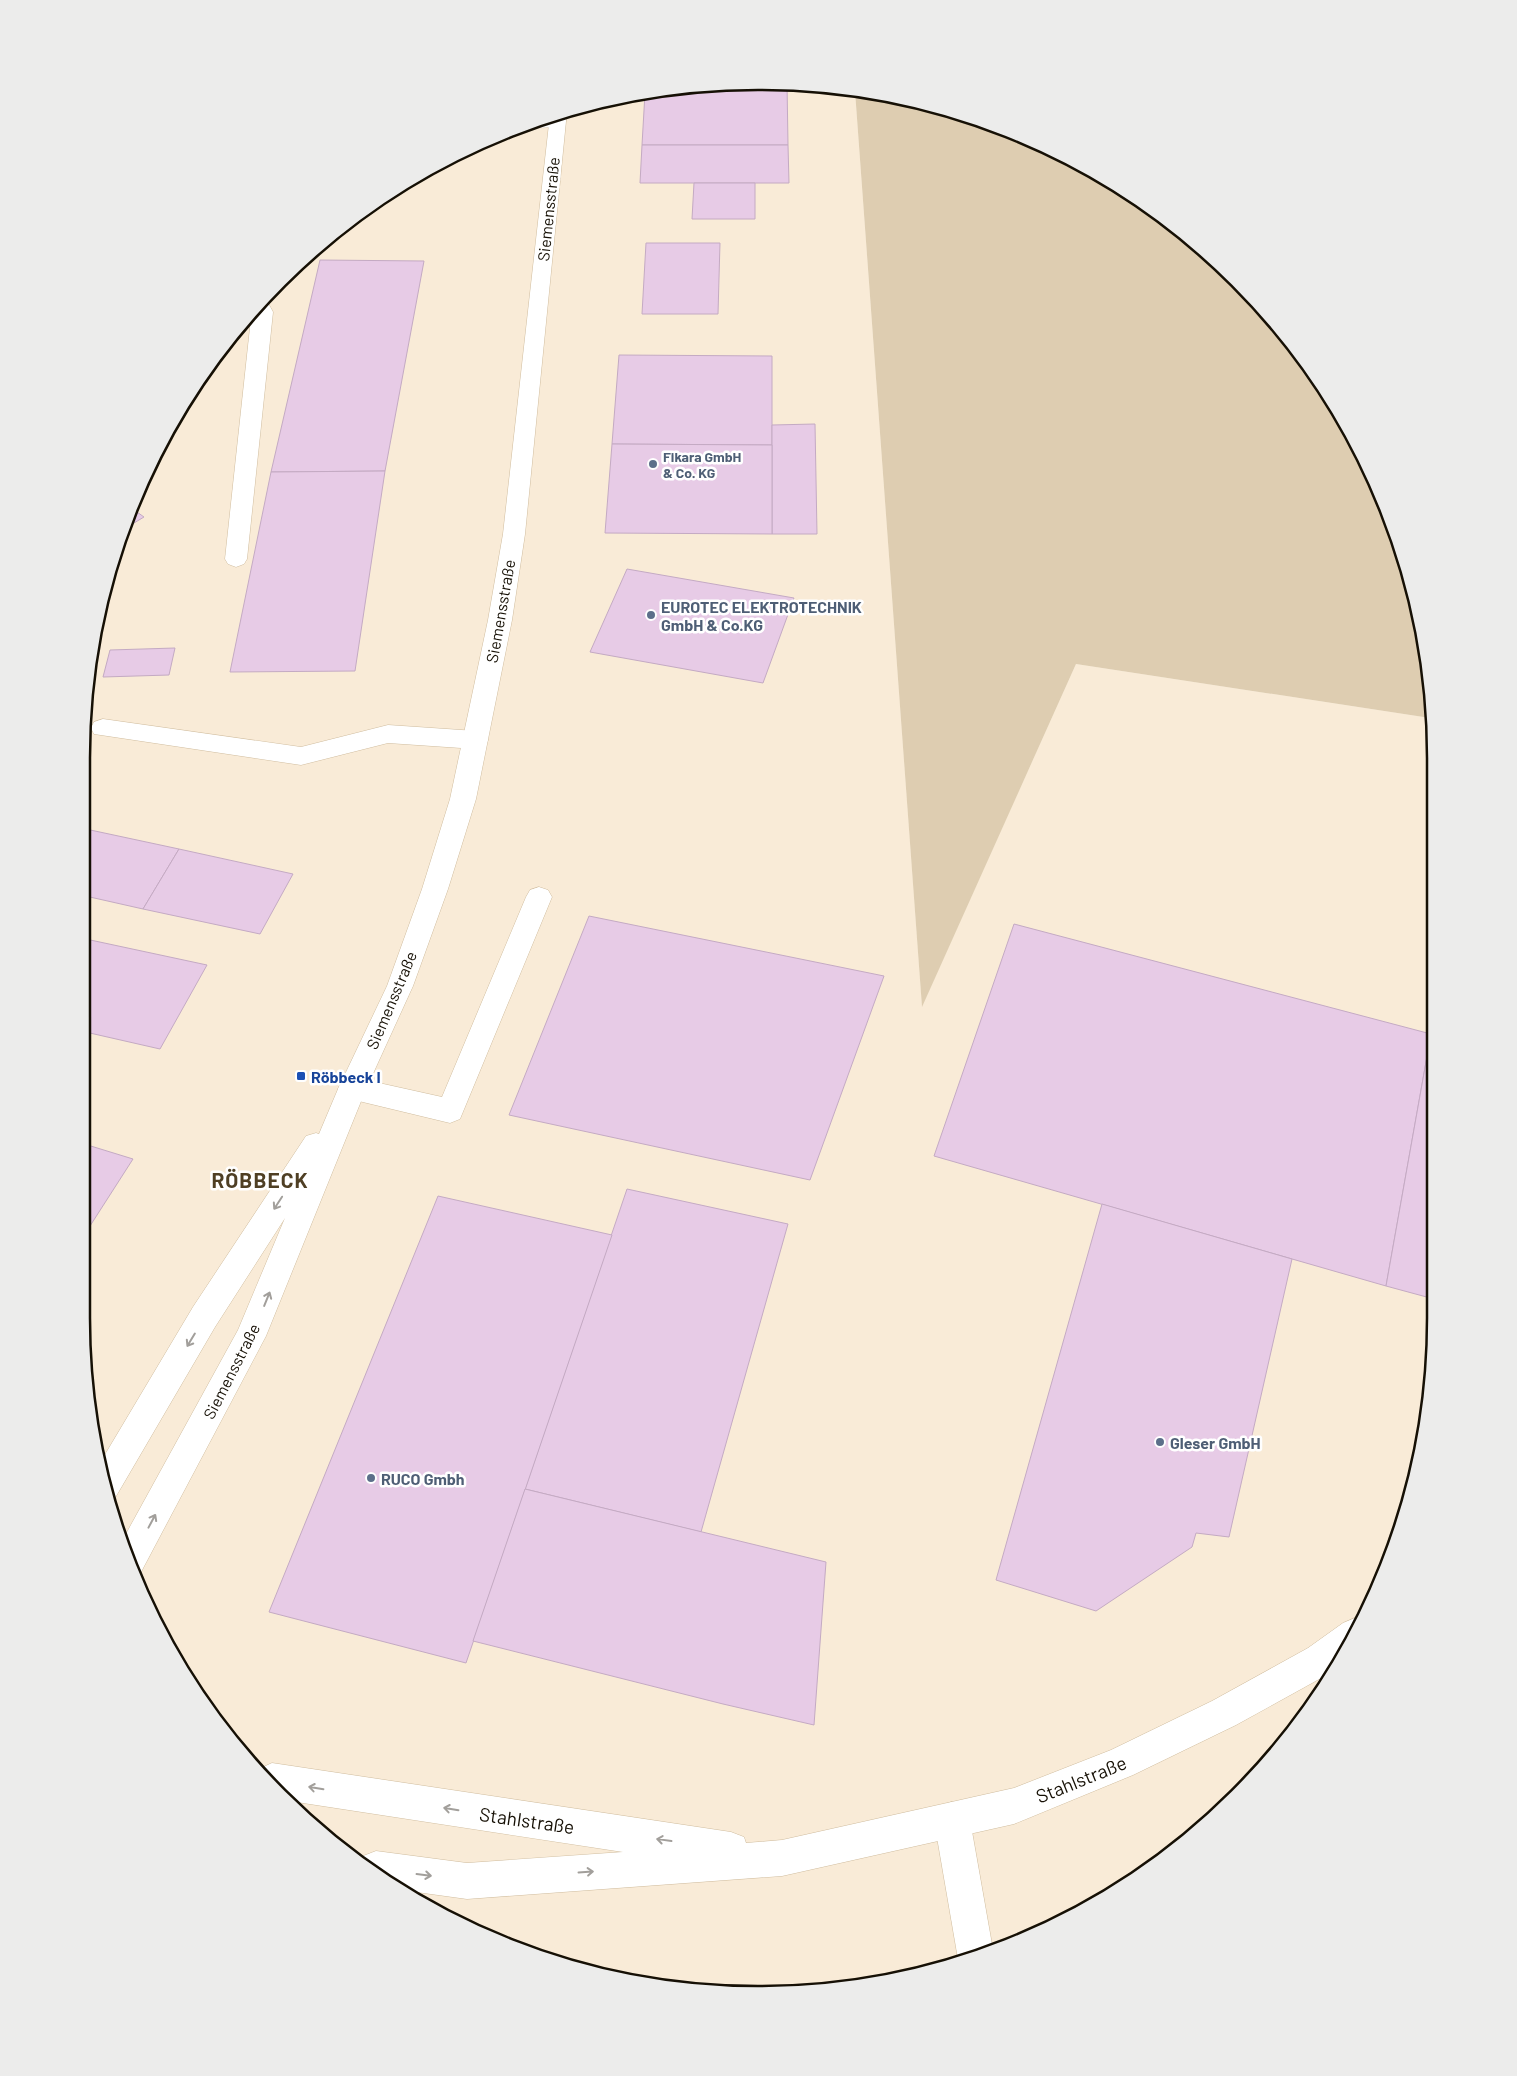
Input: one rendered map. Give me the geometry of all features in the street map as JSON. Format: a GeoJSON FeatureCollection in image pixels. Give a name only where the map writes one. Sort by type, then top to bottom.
{"type":"FeatureCollection","features":[{"type":"Feature","properties":{"kind":"street","name":"Siemensstraße"},"geometry":{"type":"LineString","coordinates":[[133,1553],[251,1336],[352,1089],[400,986],[435,889],[463,800],[500,620],[514,534],[558,121]]}},
{"type":"Feature","properties":{"kind":"street"},"geometry":{"type":"LineString","coordinates":[[236,559],[263,311]]}},
{"type":"Feature","properties":{"kind":"street"},"geometry":{"type":"LineString","coordinates":[[103,728],[301,756],[388,734],[476,740]]}},
{"type":"Feature","properties":{"kind":"street"},"geometry":{"type":"LineString","coordinates":[[352,1089],[450,1111],[539,897]]}},
{"type":"Feature","properties":{"kind":"street","name":"Siemensstraße"},"geometry":{"type":"LineString","coordinates":[[110,1477],[204,1318],[352,1089]]}},
{"type":"Feature","properties":{"kind":"street","name":"Stahlstraße"},"geometry":{"type":"LineString","coordinates":[[383,1870],[467,1881],[782,1858],[1014,1806],[1121,1763],[1224,1713],[1320,1660],[1341,1645]]}},
{"type":"Feature","properties":{"kind":"street","name":"Stahlstraße"},"geometry":{"type":"LineString","coordinates":[[280,1783],[782,1858]]}},
{"type":"Feature","properties":{"kind":"street"},"geometry":{"type":"LineString","coordinates":[[952,1820],[973,1951]]}},
{"type":"Feature","properties":{"kind":"shaded area"},"geometry":{"type":"Polygon","coordinates":[[[758,90],[802,91],[855,98],[922,1006],[1076,664],[1426,717],[1426,1361],[1414,1448],[1404,1491],[1392,1532],[1358,1613],[1314,1689],[1289,1724],[1231,1790],[1199,1820],[1165,1848],[1093,1896],[1054,1917],[973,1951],[889,1973],[846,1980],[802,1985],[715,1985],[628,1973],[585,1963],[544,1951],[463,1917],[387,1873],[352,1848],[286,1790],[228,1724],[180,1652],[159,1613],[125,1532],[103,1448],[91,1361],[90,1318],[91,715],[103,628],[113,585],[125,544],[159,463],[203,387],[228,352],[286,286],[352,228],[424,180],[463,159],[544,125],[628,103],[671,96],[715,91],[758,90]]]}},
{"type":"Feature","properties":{"kind":"shaded area"},"geometry":{"type":"Polygon","coordinates":[[[855,98],[932,113],[973,125],[1054,159],[1093,180],[1165,228],[1231,286],[1261,318],[1289,352],[1337,424],[1358,463],[1376,503],[1392,544],[1404,585],[1414,628],[1426,715],[1426,717],[1076,664],[922,1007],[855,98]]]}},
{"type":"Feature","properties":{"kind":"building"},"geometry":{"type":"Polygon","coordinates":[[[715,91],[787,91],[788,145],[642,145],[645,100],[715,91]]]}},
{"type":"Feature","properties":{"kind":"building"},"geometry":{"type":"Polygon","coordinates":[[[642,145],[788,145],[789,183],[640,183],[642,145]]]}},
{"type":"Feature","properties":{"kind":"building"},"geometry":{"type":"Polygon","coordinates":[[[694,183],[755,183],[755,219],[692,219],[694,183]]]}},
{"type":"Feature","properties":{"kind":"building"},"geometry":{"type":"Polygon","coordinates":[[[646,243],[720,243],[718,314],[642,314],[646,243]]]}},
{"type":"Feature","properties":{"kind":"building"},"geometry":{"type":"Polygon","coordinates":[[[320,260],[424,261],[385,471],[271,472],[320,260]]]}},
{"type":"Feature","properties":{"kind":"building"},"geometry":{"type":"Polygon","coordinates":[[[619,355],[772,356],[772,445],[612,444],[619,355]]]}},
{"type":"Feature","properties":{"kind":"building"},"geometry":{"type":"Polygon","coordinates":[[[815,424],[817,534],[772,534],[772,425],[815,424]]]}},
{"type":"Feature","properties":{"kind":"building"},"geometry":{"type":"Polygon","coordinates":[[[612,444],[772,445],[772,534],[605,533],[612,444]]]}},
{"type":"Feature","properties":{"kind":"building"},"geometry":{"type":"Polygon","coordinates":[[[385,471],[355,671],[230,672],[271,472],[385,471]]]}},
{"type":"Feature","properties":{"kind":"building"},"geometry":{"type":"Polygon","coordinates":[[[137,512],[144,517],[133,524],[137,512]]]}},
{"type":"Feature","properties":{"kind":"building"},"geometry":{"type":"Polygon","coordinates":[[[627,569],[794,598],[763,683],[590,652],[627,569]]]}},
{"type":"Feature","properties":{"kind":"building"},"geometry":{"type":"Polygon","coordinates":[[[175,648],[169,675],[103,677],[110,650],[175,648]]]}},
{"type":"Feature","properties":{"kind":"building"},"geometry":{"type":"Polygon","coordinates":[[[90,830],[179,849],[143,909],[90,897],[90,830]]]}},
{"type":"Feature","properties":{"kind":"building"},"geometry":{"type":"Polygon","coordinates":[[[179,849],[293,874],[260,934],[143,909],[179,849]]]}},
{"type":"Feature","properties":{"kind":"building"},"geometry":{"type":"Polygon","coordinates":[[[589,916],[884,976],[810,1180],[509,1115],[589,916]]]}},
{"type":"Feature","properties":{"kind":"building"},"geometry":{"type":"Polygon","coordinates":[[[1014,924],[1427,1033],[1427,1056],[1386,1286],[934,1156],[1014,924]]]}},
{"type":"Feature","properties":{"kind":"building"},"geometry":{"type":"Polygon","coordinates":[[[90,940],[207,965],[160,1049],[90,1033],[90,940]]]}},
{"type":"Feature","properties":{"kind":"building"},"geometry":{"type":"Polygon","coordinates":[[[1427,1056],[1427,1297],[1386,1286],[1427,1056]]]}},
{"type":"Feature","properties":{"kind":"building"},"geometry":{"type":"Polygon","coordinates":[[[90,1146],[133,1159],[90,1226],[90,1146]]]}},
{"type":"Feature","properties":{"kind":"building"},"geometry":{"type":"Polygon","coordinates":[[[627,1189],[788,1224],[701,1532],[525,1489],[627,1189]]]}},
{"type":"Feature","properties":{"kind":"building"},"geometry":{"type":"Polygon","coordinates":[[[438,1196],[612,1235],[466,1663],[269,1612],[438,1196]]]}},
{"type":"Feature","properties":{"kind":"building"},"geometry":{"type":"Polygon","coordinates":[[[1102,1204],[1292,1259],[1229,1537],[1196,1533],[1192,1547],[1096,1611],[996,1580],[1102,1204]]]}},
{"type":"Feature","properties":{"kind":"building"},"geometry":{"type":"Polygon","coordinates":[[[525,1489],[826,1562],[814,1725],[473,1641],[525,1489]]]}},
{"type":"Feature","properties":{"kind":"place","name":"Fikara GmbH & Co. KG"},"geometry":{"type":"Point","coordinates":[653,464]}},
{"type":"Feature","properties":{"kind":"place","name":"EUROTEC ELEKTROTECHNIK GmbH & Co.KG"},"geometry":{"type":"Point","coordinates":[651,615]}},
{"type":"Feature","properties":{"kind":"place","name":"Röbbeck I"},"geometry":{"type":"Point","coordinates":[301,1076]}},
{"type":"Feature","properties":{"kind":"place","name":"Gleser GmbH"},"geometry":{"type":"Point","coordinates":[1160,1442]}},
{"type":"Feature","properties":{"kind":"place","name":"RUCO Gmbh"},"geometry":{"type":"Point","coordinates":[371,1478]}},
{"type":"Feature","properties":{"kind":"district","name":"RÖBBECK"},"geometry":{"type":"Point","coordinates":[260,1179]}}]}
